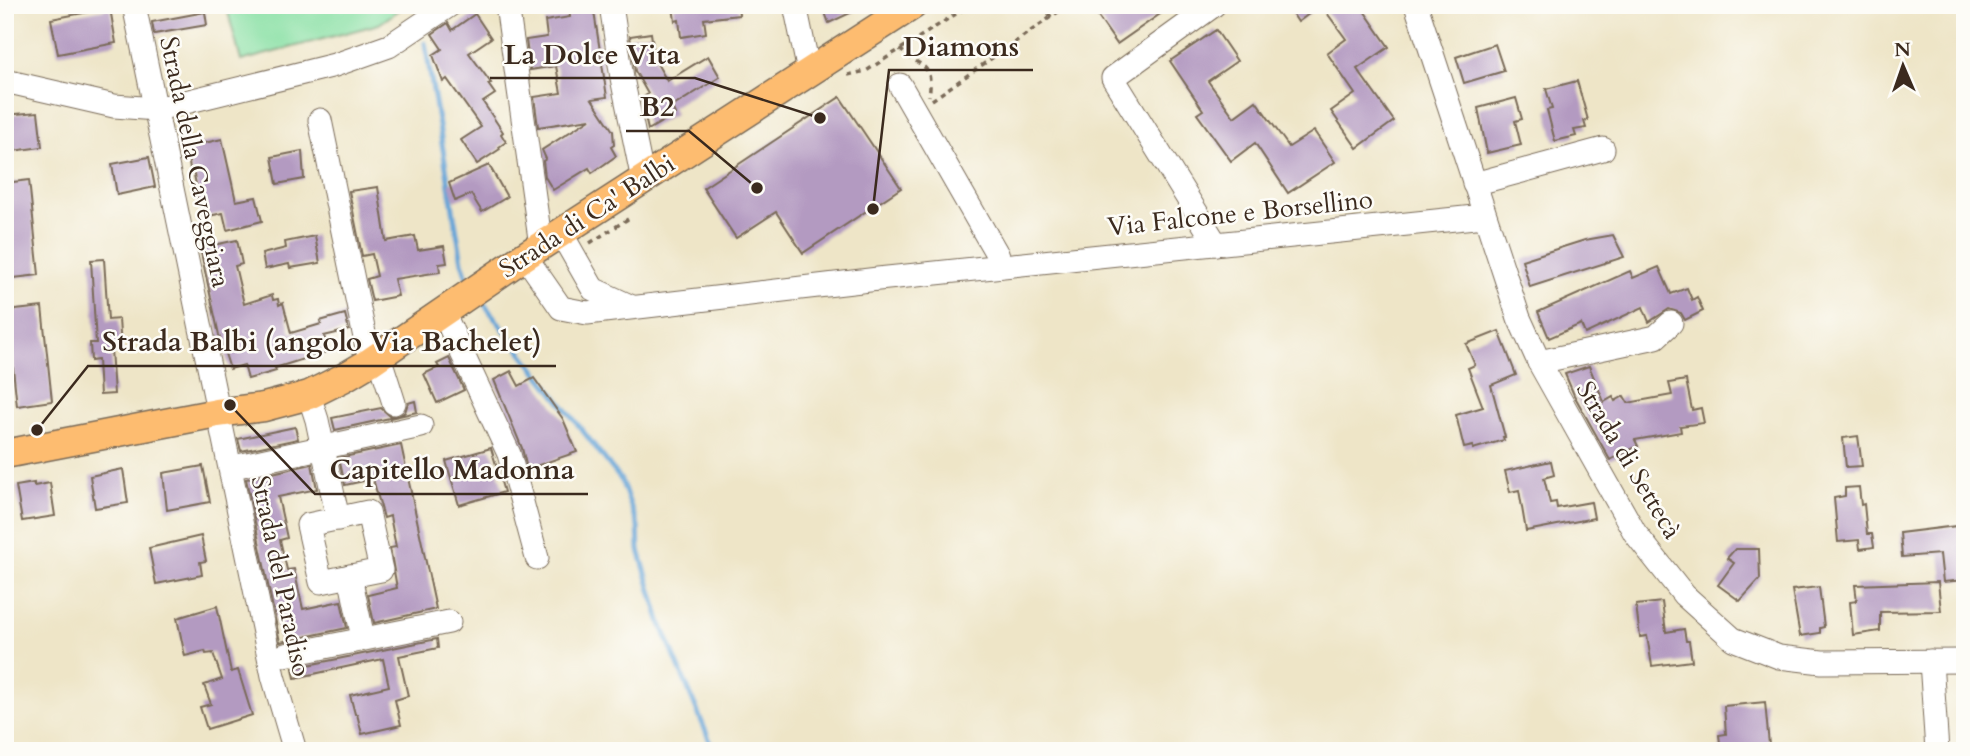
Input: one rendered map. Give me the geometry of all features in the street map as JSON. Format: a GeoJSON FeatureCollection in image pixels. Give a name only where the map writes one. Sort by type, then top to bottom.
{"type":"FeatureCollection","features":[{"type":"Feature","properties":{"kind":"main road","name":"Strada di Ca' Balbi"},"geometry":{"type":"LineString","coordinates":[[5,454],[218,412],[264,407],[309,395],[375,359],[477,289],[550,247],[642,180],[913,5]]}},
{"type":"Feature","properties":{"kind":"street","name":"Strada della Caveggiara"},"geometry":{"type":"LineString","coordinates":[[134,5],[218,412]]}},
{"type":"Feature","properties":{"kind":"street"},"geometry":{"type":"LineString","coordinates":[[5,81],[114,106],[156,109],[346,61],[389,46],[450,5]]}},
{"type":"Feature","properties":{"kind":"street"},"geometry":{"type":"LineString","coordinates":[[507,5],[550,247],[593,289],[635,308]]}},
{"type":"Feature","properties":{"kind":"street"},"geometry":{"type":"LineString","coordinates":[[611,5],[642,180]]}},
{"type":"Feature","properties":{"kind":"street"},"geometry":{"type":"LineString","coordinates":[[795,5],[809,72]]}},
{"type":"Feature","properties":{"kind":"street"},"geometry":{"type":"LineString","coordinates":[[1214,5],[1114,78],[1216,244]]}},
{"type":"Feature","properties":{"kind":"street","name":"Strada di Settecà"},"geometry":{"type":"LineString","coordinates":[[1416,5],[1519,318],[1539,362],[1635,533],[1684,595],[1733,639],[1779,657],[1822,662],[1965,661]]}},
{"type":"Feature","properties":{"kind":"street"},"geometry":{"type":"LineString","coordinates":[[900,85],[923,106],[1001,267]]}},
{"type":"Feature","properties":{"kind":"street"},"geometry":{"type":"LineString","coordinates":[[320,120],[375,359],[394,403]]}},
{"type":"Feature","properties":{"kind":"street"},"geometry":{"type":"LineString","coordinates":[[1474,184],[1602,149]]}},
{"type":"Feature","properties":{"kind":"street","name":"Via Falcone e Borsellino"},"geometry":{"type":"LineString","coordinates":[[550,247],[561,308],[587,313],[1484,216]]}},
{"type":"Feature","properties":{"kind":"street"},"geometry":{"type":"LineString","coordinates":[[443,312],[509,454],[537,558]]}},
{"type":"Feature","properties":{"kind":"street"},"geometry":{"type":"LineString","coordinates":[[1539,362],[1656,337],[1671,323]]}},
{"type":"Feature","properties":{"kind":"street"},"geometry":{"type":"LineString","coordinates":[[309,395],[338,519]]}},
{"type":"Feature","properties":{"kind":"street","name":"Strada del Paradiso"},"geometry":{"type":"LineString","coordinates":[[218,412],[273,676],[295,751]]}},
{"type":"Feature","properties":{"kind":"street"},"geometry":{"type":"LineString","coordinates":[[238,466],[421,426]]}},
{"type":"Feature","properties":{"kind":"street"},"geometry":{"type":"LineString","coordinates":[[368,512],[381,570],[350,576],[321,582],[309,525],[368,512]]}},
{"type":"Feature","properties":{"kind":"street"},"geometry":{"type":"LineString","coordinates":[[350,576],[363,638]]}},
{"type":"Feature","properties":{"kind":"street"},"geometry":{"type":"LineString","coordinates":[[285,655],[449,622]]}},
{"type":"Feature","properties":{"kind":"street"},"geometry":{"type":"LineString","coordinates":[[1931,661],[1937,751]]}},
{"type":"Feature","properties":{"kind":"path"},"geometry":{"type":"LineString","coordinates":[[841,77],[866,71],[970,5]]}},
{"type":"Feature","properties":{"kind":"path"},"geometry":{"type":"LineString","coordinates":[[1043,5],[1051,17]]}},
{"type":"Feature","properties":{"kind":"path"},"geometry":{"type":"LineString","coordinates":[[923,106],[1068,5]]}},
{"type":"Feature","properties":{"kind":"path"},"geometry":{"type":"LineString","coordinates":[[900,50],[918,60],[926,70],[930,82],[929,95],[923,106]]}},
{"type":"Feature","properties":{"kind":"path"},"geometry":{"type":"LineString","coordinates":[[550,247],[632,216]]}},
{"type":"Feature","properties":{"kind":"green space"},"geometry":{"type":"Polygon","coordinates":[[[226,5],[406,5],[379,24],[241,61],[226,5]]]}},
{"type":"Feature","properties":{"kind":"building"},"geometry":{"type":"Polygon","coordinates":[[[593,5],[607,97],[592,99],[613,131],[614,145],[611,147],[616,156],[592,173],[589,168],[553,190],[545,177],[543,161],[546,159],[542,150],[590,119],[538,127],[534,97],[561,93],[556,66],[530,70],[526,40],[547,37],[545,21],[570,17],[569,8],[593,5]]]}},
{"type":"Feature","properties":{"kind":"building"},"geometry":{"type":"Polygon","coordinates":[[[738,5],[739,15],[704,19],[706,33],[681,37],[679,20],[675,21],[673,7],[738,5]]]}},
{"type":"Feature","properties":{"kind":"building"},"geometry":{"type":"Polygon","coordinates":[[[822,5],[867,5],[829,23],[822,5]]]}},
{"type":"Feature","properties":{"kind":"building"},"geometry":{"type":"Polygon","coordinates":[[[1103,5],[1173,5],[1117,44],[1094,11],[1103,5]]]}},
{"type":"Feature","properties":{"kind":"building"},"geometry":{"type":"Polygon","coordinates":[[[1287,5],[1321,5],[1298,22],[1287,5]]]}},
{"type":"Feature","properties":{"kind":"building"},"geometry":{"type":"Polygon","coordinates":[[[1321,5],[1360,5],[1389,47],[1357,69],[1394,121],[1357,148],[1331,111],[1355,94],[1327,53],[1346,39],[1321,5]]]}},
{"type":"Feature","properties":{"kind":"building"},"geometry":{"type":"Polygon","coordinates":[[[110,8],[116,43],[58,54],[51,19],[110,8]]]}},
{"type":"Feature","properties":{"kind":"building"},"geometry":{"type":"Polygon","coordinates":[[[205,12],[207,25],[154,34],[152,22],[205,12]]]}},
{"type":"Feature","properties":{"kind":"building"},"geometry":{"type":"Polygon","coordinates":[[[475,14],[491,38],[469,53],[491,83],[488,84],[495,94],[483,102],[503,132],[501,134],[506,142],[477,164],[461,140],[481,127],[447,79],[443,82],[433,55],[442,49],[432,34],[448,23],[452,30],[475,14]]]}},
{"type":"Feature","properties":{"kind":"building"},"geometry":{"type":"Polygon","coordinates":[[[1216,30],[1237,61],[1208,81],[1234,117],[1256,101],[1289,147],[1314,131],[1335,162],[1288,193],[1255,143],[1231,161],[1197,114],[1203,110],[1170,61],[1216,30]]]}},
{"type":"Feature","properties":{"kind":"building"},"geometry":{"type":"Polygon","coordinates":[[[651,33],[655,60],[667,81],[708,56],[720,77],[672,107],[675,114],[648,130],[641,99],[648,94],[635,71],[630,36],[651,33]]]}},
{"type":"Feature","properties":{"kind":"building"},"geometry":{"type":"Polygon","coordinates":[[[1495,44],[1504,71],[1464,83],[1456,57],[1495,44]]]}},
{"type":"Feature","properties":{"kind":"building"},"geometry":{"type":"Polygon","coordinates":[[[1577,81],[1588,120],[1584,121],[1586,128],[1574,130],[1576,136],[1555,141],[1547,110],[1552,109],[1546,89],[1577,81]]]}},
{"type":"Feature","properties":{"kind":"building"},"geometry":{"type":"Polygon","coordinates":[[[840,97],[901,188],[803,253],[776,212],[736,238],[703,188],[840,97]]]}},
{"type":"Feature","properties":{"kind":"building"},"geometry":{"type":"Polygon","coordinates":[[[1516,98],[1522,119],[1515,121],[1521,145],[1487,153],[1478,108],[1516,98]]]}},
{"type":"Feature","properties":{"kind":"building"},"geometry":{"type":"Polygon","coordinates":[[[38,112],[42,147],[5,152],[5,115],[38,112]]]}},
{"type":"Feature","properties":{"kind":"building"},"geometry":{"type":"Polygon","coordinates":[[[222,139],[236,201],[256,197],[262,221],[227,230],[223,213],[204,217],[196,195],[187,147],[222,139]]]}},
{"type":"Feature","properties":{"kind":"building"},"geometry":{"type":"Polygon","coordinates":[[[302,151],[304,179],[277,184],[272,157],[302,151]]]}},
{"type":"Feature","properties":{"kind":"building"},"geometry":{"type":"Polygon","coordinates":[[[149,157],[155,187],[117,195],[112,164],[149,157]]]}},
{"type":"Feature","properties":{"kind":"building"},"geometry":{"type":"Polygon","coordinates":[[[489,165],[507,197],[482,212],[471,194],[455,201],[449,183],[489,165]]]}},
{"type":"Feature","properties":{"kind":"building"},"geometry":{"type":"Polygon","coordinates":[[[29,180],[39,275],[5,279],[5,183],[29,180]]]}},
{"type":"Feature","properties":{"kind":"building"},"geometry":{"type":"Polygon","coordinates":[[[378,187],[386,241],[415,236],[418,250],[444,246],[447,263],[439,264],[440,272],[394,279],[398,296],[372,301],[367,279],[377,276],[372,254],[362,256],[349,191],[378,187]]]}},
{"type":"Feature","properties":{"kind":"building"},"geometry":{"type":"Polygon","coordinates":[[[1613,235],[1624,257],[1530,287],[1522,260],[1585,240],[1613,235]]]}},
{"type":"Feature","properties":{"kind":"building"},"geometry":{"type":"Polygon","coordinates":[[[315,236],[320,263],[290,268],[289,264],[265,269],[262,254],[286,248],[285,242],[315,236]]]}},
{"type":"Feature","properties":{"kind":"building"},"geometry":{"type":"Polygon","coordinates":[[[237,240],[242,264],[235,266],[244,304],[272,295],[273,300],[278,299],[279,305],[283,303],[291,333],[345,314],[349,330],[324,336],[329,351],[248,379],[244,365],[230,369],[219,335],[200,248],[237,240]]]}},
{"type":"Feature","properties":{"kind":"building"},"geometry":{"type":"Polygon","coordinates":[[[104,259],[108,320],[119,319],[121,348],[111,349],[114,394],[100,395],[98,360],[91,361],[90,343],[96,343],[91,260],[104,259]]]}},
{"type":"Feature","properties":{"kind":"building"},"geometry":{"type":"Polygon","coordinates":[[[1659,267],[1671,294],[1687,288],[1692,300],[1697,297],[1703,311],[1685,320],[1681,313],[1669,309],[1649,322],[1643,307],[1585,334],[1581,324],[1549,338],[1538,312],[1630,271],[1633,278],[1659,267]]]}},
{"type":"Feature","properties":{"kind":"building"},"geometry":{"type":"Polygon","coordinates":[[[42,307],[52,401],[17,406],[7,311],[42,307]]]}},
{"type":"Feature","properties":{"kind":"building"},"geometry":{"type":"Polygon","coordinates":[[[1499,331],[1516,375],[1491,385],[1505,437],[1504,440],[1473,449],[1473,446],[1464,448],[1456,415],[1483,407],[1468,368],[1475,365],[1466,344],[1499,331]]]}},
{"type":"Feature","properties":{"kind":"building"},"geometry":{"type":"Polygon","coordinates":[[[449,358],[464,390],[437,403],[424,374],[439,367],[437,364],[449,358]]]}},
{"type":"Feature","properties":{"kind":"building"},"geometry":{"type":"Polygon","coordinates":[[[1589,366],[1604,402],[1613,397],[1615,401],[1624,396],[1628,403],[1672,395],[1669,383],[1686,380],[1692,410],[1701,408],[1704,423],[1680,426],[1681,432],[1635,440],[1638,446],[1610,460],[1565,374],[1589,366]]]}},
{"type":"Feature","properties":{"kind":"building"},"geometry":{"type":"Polygon","coordinates":[[[511,371],[519,386],[534,378],[563,419],[577,452],[527,469],[522,448],[494,380],[511,371]]]}},
{"type":"Feature","properties":{"kind":"building"},"geometry":{"type":"Polygon","coordinates":[[[415,401],[417,412],[335,430],[332,418],[381,408],[390,416],[398,416],[405,412],[408,403],[415,401]]]}},
{"type":"Feature","properties":{"kind":"building"},"geometry":{"type":"Polygon","coordinates":[[[295,427],[298,439],[241,451],[238,439],[295,427]]]}},
{"type":"Feature","properties":{"kind":"building"},"geometry":{"type":"Polygon","coordinates":[[[1858,436],[1862,466],[1846,467],[1843,438],[1858,436]]]}},
{"type":"Feature","properties":{"kind":"building"},"geometry":{"type":"Polygon","coordinates":[[[401,445],[436,609],[374,623],[368,595],[397,588],[390,548],[396,547],[390,516],[384,518],[373,479],[345,485],[339,458],[401,445]]]}},
{"type":"Feature","properties":{"kind":"building"},"geometry":{"type":"Polygon","coordinates":[[[491,448],[504,492],[459,505],[446,461],[491,448]]]}},
{"type":"Feature","properties":{"kind":"building"},"geometry":{"type":"Polygon","coordinates":[[[1551,461],[1554,475],[1544,478],[1550,503],[1556,502],[1557,508],[1591,502],[1594,518],[1526,531],[1519,490],[1510,492],[1505,471],[1551,461]]]}},
{"type":"Feature","properties":{"kind":"building"},"geometry":{"type":"Polygon","coordinates":[[[312,464],[317,489],[278,497],[287,538],[280,540],[287,570],[294,569],[303,609],[341,601],[347,628],[280,642],[246,479],[312,464]]]}},
{"type":"Feature","properties":{"kind":"building"},"geometry":{"type":"Polygon","coordinates":[[[203,466],[210,502],[167,510],[163,473],[203,466]]]}},
{"type":"Feature","properties":{"kind":"building"},"geometry":{"type":"Polygon","coordinates":[[[123,469],[128,503],[95,508],[90,476],[123,469]]]}},
{"type":"Feature","properties":{"kind":"building"},"geometry":{"type":"Polygon","coordinates":[[[34,483],[34,486],[50,483],[55,516],[22,521],[16,486],[34,483]]]}},
{"type":"Feature","properties":{"kind":"building"},"geometry":{"type":"Polygon","coordinates":[[[1859,487],[1867,534],[1872,534],[1874,547],[1860,549],[1859,540],[1838,542],[1834,498],[1845,496],[1845,488],[1859,487]]]}},
{"type":"Feature","properties":{"kind":"building"},"geometry":{"type":"Polygon","coordinates":[[[1965,525],[1965,580],[1943,582],[1940,554],[1902,557],[1900,533],[1965,525]]]}},
{"type":"Feature","properties":{"kind":"building"},"geometry":{"type":"Polygon","coordinates":[[[201,536],[206,561],[200,562],[202,575],[156,584],[149,548],[201,536]]]}},
{"type":"Feature","properties":{"kind":"building"},"geometry":{"type":"Polygon","coordinates":[[[1735,549],[1759,549],[1760,579],[1740,601],[1718,585],[1734,563],[1727,558],[1735,549]]]}},
{"type":"Feature","properties":{"kind":"building"},"geometry":{"type":"Polygon","coordinates":[[[1938,582],[1941,611],[1880,612],[1880,631],[1853,635],[1850,602],[1857,601],[1855,585],[1938,582]]]}},
{"type":"Feature","properties":{"kind":"building"},"geometry":{"type":"Polygon","coordinates":[[[1819,587],[1824,627],[1820,628],[1820,633],[1800,636],[1792,590],[1819,587]]]}},
{"type":"Feature","properties":{"kind":"building"},"geometry":{"type":"Polygon","coordinates":[[[1662,602],[1666,632],[1684,629],[1692,661],[1652,666],[1647,636],[1640,637],[1636,605],[1662,602]]]}},
{"type":"Feature","properties":{"kind":"building"},"geometry":{"type":"Polygon","coordinates":[[[217,606],[231,672],[238,670],[252,715],[207,729],[200,707],[211,704],[204,685],[222,679],[213,653],[206,654],[205,651],[185,656],[177,618],[217,606]]]}},
{"type":"Feature","properties":{"kind":"building"},"geometry":{"type":"Polygon","coordinates":[[[437,639],[438,648],[399,656],[408,696],[395,700],[401,725],[362,734],[355,714],[350,695],[389,686],[383,659],[295,678],[293,668],[437,639]]]}},
{"type":"Feature","properties":{"kind":"building"},"geometry":{"type":"Polygon","coordinates":[[[1765,702],[1769,745],[1766,746],[1767,751],[1721,751],[1719,735],[1726,734],[1724,706],[1765,702]]]}},
{"type":"Feature","properties":{"kind":"waterway"},"geometry":{"type":"LineString","coordinates":[[425,43],[462,262],[469,284]]}},
{"type":"Feature","properties":{"kind":"waterway"},"geometry":{"type":"LineString","coordinates":[[481,300],[621,480],[638,526],[639,550],[661,624],[714,751]]}},
{"type":"Feature","properties":{"kind":"place","name":"La Dolce Vita"},"geometry":{"type":"Point","coordinates":[820,118]}},
{"type":"Feature","properties":{"kind":"place","name":"B2"},"geometry":{"type":"Point","coordinates":[757,188]}},
{"type":"Feature","properties":{"kind":"place","name":"Diamons"},"geometry":{"type":"Point","coordinates":[873,209]}},
{"type":"Feature","properties":{"kind":"place","name":"Capitello Madonna"},"geometry":{"type":"Point","coordinates":[230,405]}},
{"type":"Feature","properties":{"kind":"place","name":"Strada Balbi (angolo Via Bachelet)"},"geometry":{"type":"Point","coordinates":[37,430]}}]}
